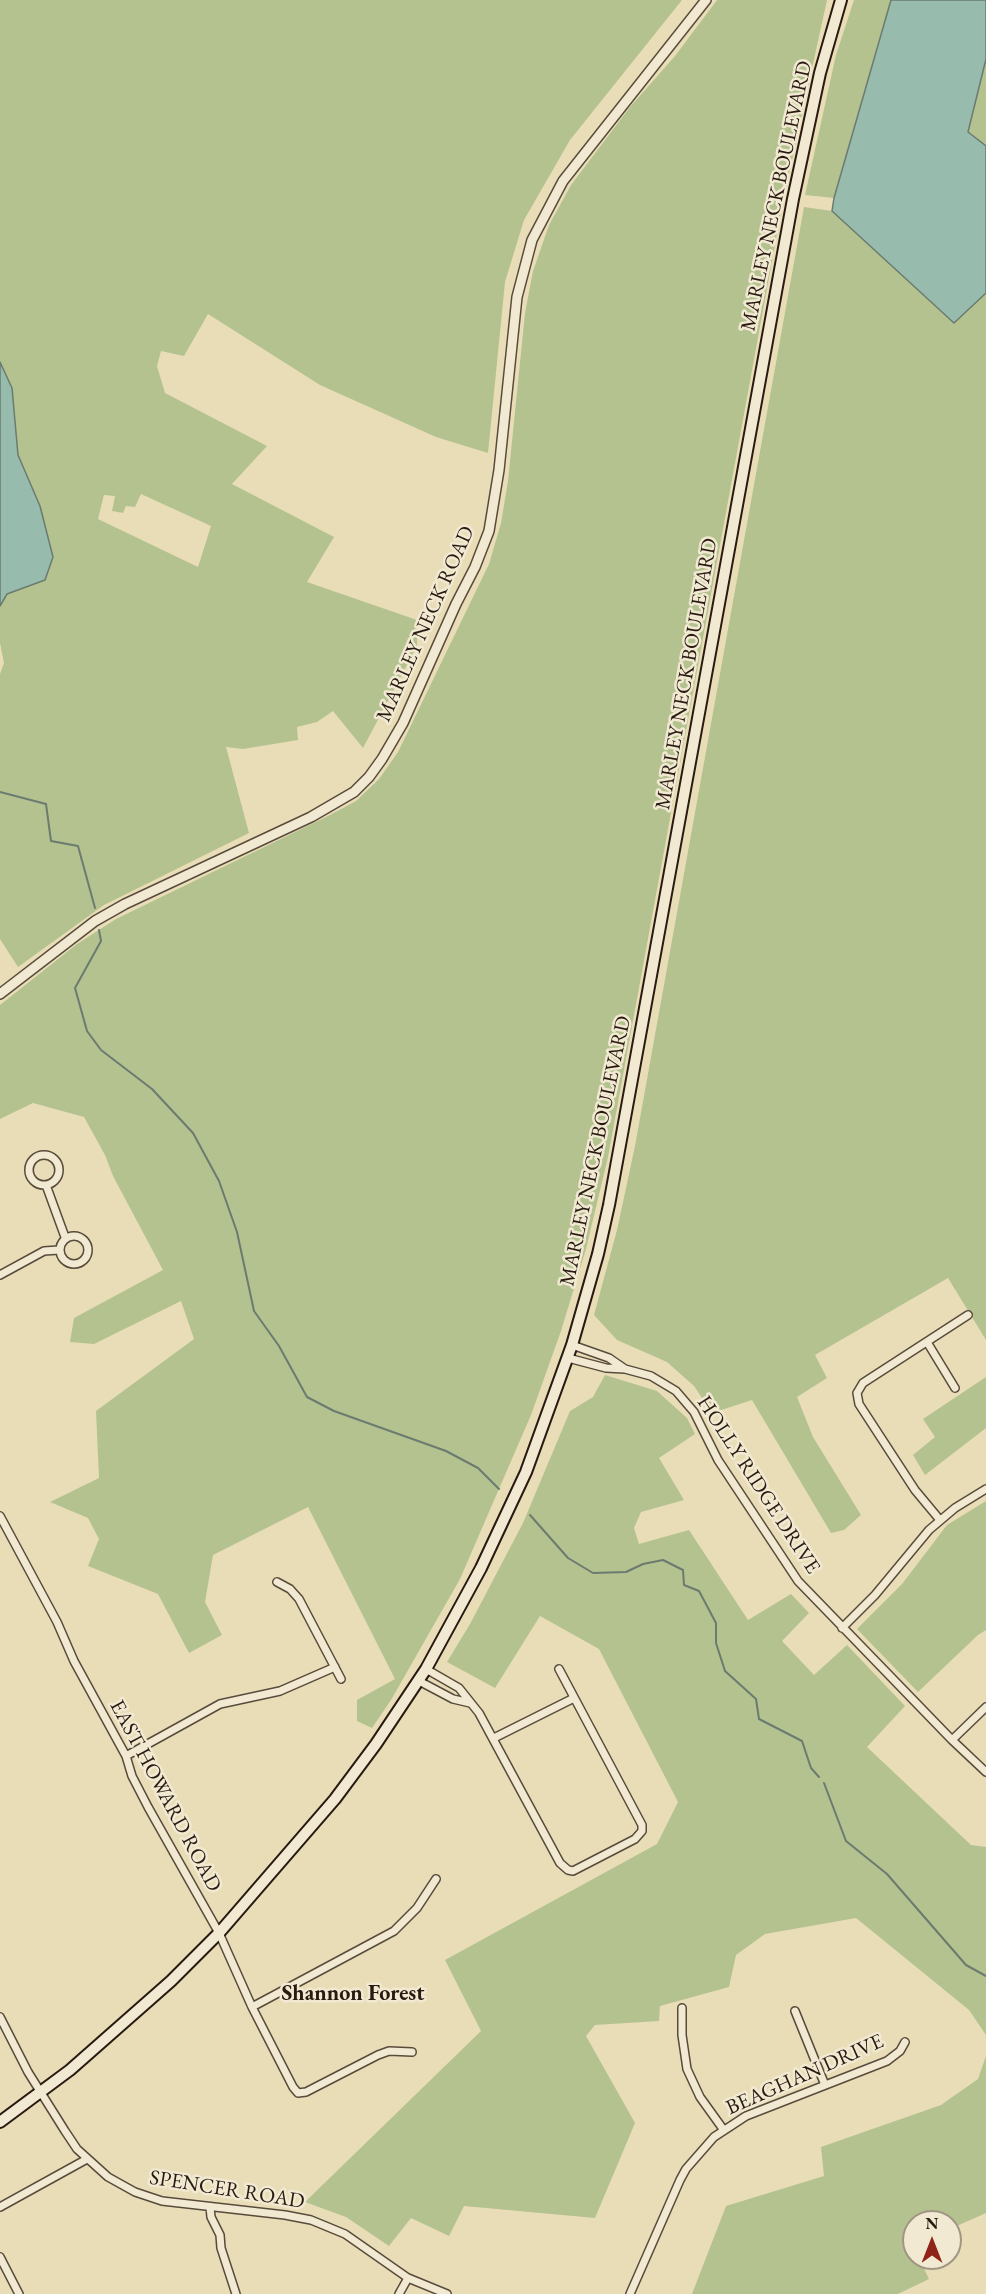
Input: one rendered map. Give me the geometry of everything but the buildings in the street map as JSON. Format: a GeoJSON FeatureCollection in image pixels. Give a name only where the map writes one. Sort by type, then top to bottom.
{"type":"FeatureCollection","features":[{"type":"Feature","properties":{"kind":"main road","name":"MARLEY NECK BOULEVARD"},"geometry":{"type":"LineString","coordinates":[[0,2122],[40,2093],[137,2012],[219,1933],[335,1798],[376,1744],[419,1681],[481,1568],[526,1472],[568,1358],[598,1254],[618,1160],[795,188],[820,73],[842,0]]}},
{"type":"Feature","properties":{"kind":"street","name":"MARLEY NECK ROAD"},"geometry":{"type":"LineString","coordinates":[[0,994],[95,921],[125,904],[311,817],[354,792],[382,759],[403,723],[479,558],[489,531],[495,500],[517,297],[532,240],[563,181],[706,0]]}},
{"type":"Feature","properties":{"kind":"street"},"geometry":{"type":"LineString","coordinates":[[46,1185],[55,1180],[59,1172],[53,1159],[44,1155],[35,1159],[29,1172],[33,1180],[46,1185],[65,1238]]}},
{"type":"Feature","properties":{"kind":"street"},"geometry":{"type":"LineString","coordinates":[[72,1235],[85,1240],[88,1253],[85,1259],[79,1263],[66,1262],[59,1250],[65,1238],[72,1235]]}},
{"type":"Feature","properties":{"kind":"street"},"geometry":{"type":"LineString","coordinates":[[0,1275],[44,1251],[59,1250]]}},
{"type":"Feature","properties":{"kind":"street"},"geometry":{"type":"LineString","coordinates":[[940,1520],[915,1490],[857,1398],[859,1388],[863,1383],[969,1315]]}},
{"type":"Feature","properties":{"kind":"street"},"geometry":{"type":"LineString","coordinates":[[927,1342],[956,1388]]}},
{"type":"Feature","properties":{"kind":"street","name":"HOLLY RIDGE DRIVE"},"geometry":{"type":"LineString","coordinates":[[572,1345],[609,1358],[625,1369],[664,1383],[686,1401],[718,1460],[784,1562],[814,1600],[986,1772]]}},
{"type":"Feature","properties":{"kind":"street","name":"HOLLY RIDGE DRIVE"},"geometry":{"type":"LineString","coordinates":[[568,1358],[606,1368],[625,1369]]}},
{"type":"Feature","properties":{"kind":"street"},"geometry":{"type":"LineString","coordinates":[[842,1628],[875,1595],[919,1541],[940,1520],[986,1489]]}},
{"type":"Feature","properties":{"kind":"street","name":"EAST HOWARD ROAD"},"geometry":{"type":"LineString","coordinates":[[0,1516],[57,1622],[74,1661],[126,1756],[132,1776],[148,1807],[219,1933],[252,2007],[293,2087],[298,2093],[306,2092],[378,2055],[389,2051],[412,2052]]}},
{"type":"Feature","properties":{"kind":"street"},"geometry":{"type":"LineString","coordinates":[[278,1582],[290,1589],[298,1599],[341,1679]]}},
{"type":"Feature","properties":{"kind":"street"},"geometry":{"type":"LineString","coordinates":[[126,1756],[220,1704],[280,1691],[335,1667]]}},
{"type":"Feature","properties":{"kind":"street"},"geometry":{"type":"LineString","coordinates":[[426,1669],[459,1688],[479,1713],[560,1863],[568,1870],[579,1869],[635,1839],[642,1831],[642,1825],[560,1669]]}},
{"type":"Feature","properties":{"kind":"street"},"geometry":{"type":"LineString","coordinates":[[419,1681],[453,1699],[470,1702]]}},
{"type":"Feature","properties":{"kind":"street"},"geometry":{"type":"LineString","coordinates":[[494,1738],[574,1698]]}},
{"type":"Feature","properties":{"kind":"street"},"geometry":{"type":"LineString","coordinates":[[952,1740],[986,1707]]}},
{"type":"Feature","properties":{"kind":"street"},"geometry":{"type":"LineString","coordinates":[[252,2007],[394,1931],[417,1908],[436,1879]]}},
{"type":"Feature","properties":{"kind":"street"},"geometry":{"type":"LineString","coordinates":[[682,2008],[682,2035],[687,2069],[700,2097],[723,2130]]}},
{"type":"Feature","properties":{"kind":"street"},"geometry":{"type":"LineString","coordinates":[[795,2011],[825,2085]]}},
{"type":"Feature","properties":{"kind":"street","name":"SPENCER ROAD"},"geometry":{"type":"LineString","coordinates":[[0,2017],[40,2093],[77,2149],[108,2177],[135,2192],[162,2201],[311,2220],[331,2227],[365,2247],[408,2278],[447,2294]]}},
{"type":"Feature","properties":{"kind":"street","name":"BEAGHAN DRIVE"},"geometry":{"type":"LineString","coordinates":[[630,2294],[686,2169],[707,2144],[723,2130],[756,2112],[887,2061],[900,2050],[905,2042]]}},
{"type":"Feature","properties":{"kind":"street"},"geometry":{"type":"LineString","coordinates":[[0,2206],[87,2159]]}},
{"type":"Feature","properties":{"kind":"street"},"geometry":{"type":"LineString","coordinates":[[210,2207],[211,2217],[220,2235],[221,2248],[236,2294]]}},
{"type":"Feature","properties":{"kind":"street"},"geometry":{"type":"LineString","coordinates":[[0,2257],[19,2294]]}},
{"type":"Feature","properties":{"kind":"street"},"geometry":{"type":"LineString","coordinates":[[399,2294],[408,2278]]}},
{"type":"Feature","properties":{"kind":"green space"},"geometry":{"type":"Polygon","coordinates":[[[0,0],[682,0],[570,140],[524,220],[505,282],[488,453],[436,437],[320,385],[208,314],[184,356],[161,351],[157,366],[165,393],[267,446],[232,484],[334,537],[307,582],[417,620],[417,646],[363,748],[333,711],[317,722],[297,727],[298,740],[243,749],[226,747],[249,833],[104,905],[18,967],[0,939],[0,674],[4,663],[0,643],[0,606],[7,594],[45,580],[40,506],[18,455],[12,388],[0,362],[0,0]],[[141,494],[135,507],[126,506],[123,513],[112,511],[115,496],[104,495],[98,519],[198,567],[211,526],[141,494]]]}},
{"type":"Feature","properties":{"kind":"green space"},"geometry":{"type":"Polygon","coordinates":[[[717,0],[827,0],[783,201],[608,1157],[586,1249],[561,1331],[531,1415],[460,1579],[391,1700],[372,1728],[357,1721],[357,1700],[395,1679],[308,1507],[213,1555],[205,1602],[222,1635],[189,1653],[158,1594],[88,1566],[99,1539],[88,1518],[50,1502],[99,1478],[96,1411],[194,1339],[181,1301],[94,1344],[70,1342],[74,1318],[163,1270],[84,1117],[33,1103],[0,1119],[0,1005],[77,944],[116,919],[328,816],[356,801],[379,779],[398,752],[489,564],[501,523],[508,481],[525,313],[533,271],[549,225],[571,185],[630,107],[675,56],[717,0]]]}},
{"type":"Feature","properties":{"kind":"green space"},"geometry":{"type":"Polygon","coordinates":[[[854,0],[891,0],[834,198],[805,195],[836,55],[854,0]]]}},
{"type":"Feature","properties":{"kind":"green space"},"geometry":{"type":"Polygon","coordinates":[[[986,59],[986,146],[968,132],[986,59]]]}},
{"type":"Feature","properties":{"kind":"green space"},"geometry":{"type":"Polygon","coordinates":[[[804,207],[832,211],[954,323],[986,293],[986,1340],[948,1278],[815,1355],[827,1378],[797,1397],[813,1437],[861,1515],[844,1530],[831,1533],[752,1400],[712,1413],[694,1386],[667,1362],[617,1340],[594,1315],[617,1230],[635,1146],[804,207]]]}},
{"type":"Feature","properties":{"kind":"green space"},"geometry":{"type":"Polygon","coordinates":[[[605,1375],[657,1391],[687,1418],[695,1434],[659,1458],[684,1500],[641,1512],[634,1528],[639,1544],[689,1530],[748,1620],[791,1594],[809,1613],[782,1641],[814,1675],[847,1645],[905,1706],[867,1747],[971,1845],[986,1847],[986,2035],[969,2010],[856,1918],[765,1934],[736,1955],[729,1987],[660,2006],[659,2021],[595,2025],[586,2036],[635,2123],[595,2218],[464,2206],[449,2236],[411,2218],[389,2246],[346,2217],[305,2202],[481,2031],[445,1960],[657,1844],[678,1802],[599,1649],[540,1616],[495,1688],[447,1662],[470,1624],[523,1523],[570,1411],[593,1397],[605,1375]]]}},
{"type":"Feature","properties":{"kind":"green space"},"geometry":{"type":"Polygon","coordinates":[[[986,1377],[986,1428],[925,1475],[913,1455],[935,1437],[923,1419],[986,1377]]]}},
{"type":"Feature","properties":{"kind":"green space"},"geometry":{"type":"Polygon","coordinates":[[[986,1501],[986,1630],[918,1692],[857,1629],[902,1584],[947,1525],[986,1501]]]}},
{"type":"Feature","properties":{"kind":"green space"},"geometry":{"type":"Polygon","coordinates":[[[986,2056],[986,2213],[962,2224],[962,2210],[902,2210],[902,2270],[925,2270],[929,2279],[898,2294],[692,2294],[726,2206],[824,2176],[821,2147],[941,2105],[978,2079],[986,2056]]]}},
{"type":"Feature","properties":{"kind":"shaded area"},"geometry":{"type":"Polygon","coordinates":[[[891,0],[986,0],[986,59],[968,132],[986,146],[986,293],[954,323],[832,211],[891,0]]]}},
{"type":"Feature","properties":{"kind":"shaded area"},"geometry":{"type":"Polygon","coordinates":[[[0,362],[12,388],[18,455],[40,506],[53,557],[45,580],[7,594],[0,606],[0,362]]]}},
{"type":"Feature","properties":{"kind":"waterway"},"geometry":{"type":"LineString","coordinates":[[0,792],[46,804],[51,841],[78,846],[95,908]]}},
{"type":"Feature","properties":{"kind":"waterway"},"geometry":{"type":"LineString","coordinates":[[99,930],[101,941],[75,988],[87,1031],[101,1050],[152,1089],[193,1133],[219,1181],[237,1232],[254,1311],[279,1346],[307,1397],[334,1411],[446,1451],[478,1468],[499,1489]]}},
{"type":"Feature","properties":{"kind":"waterway"},"geometry":{"type":"LineString","coordinates":[[530,1515],[568,1558],[593,1573],[626,1572],[643,1564],[663,1560],[683,1570],[684,1585],[699,1591],[716,1623],[716,1643],[725,1671],[756,1699],[759,1719],[802,1741],[811,1768],[819,1777]]}},
{"type":"Feature","properties":{"kind":"waterway"},"geometry":{"type":"LineString","coordinates":[[824,1783],[846,1841],[887,1874],[966,1965],[986,1976]]}},
{"type":"Feature","properties":{"kind":"district","name":"Shannon Forest"},"geometry":{"type":"Point","coordinates":[353,1994]}}]}
